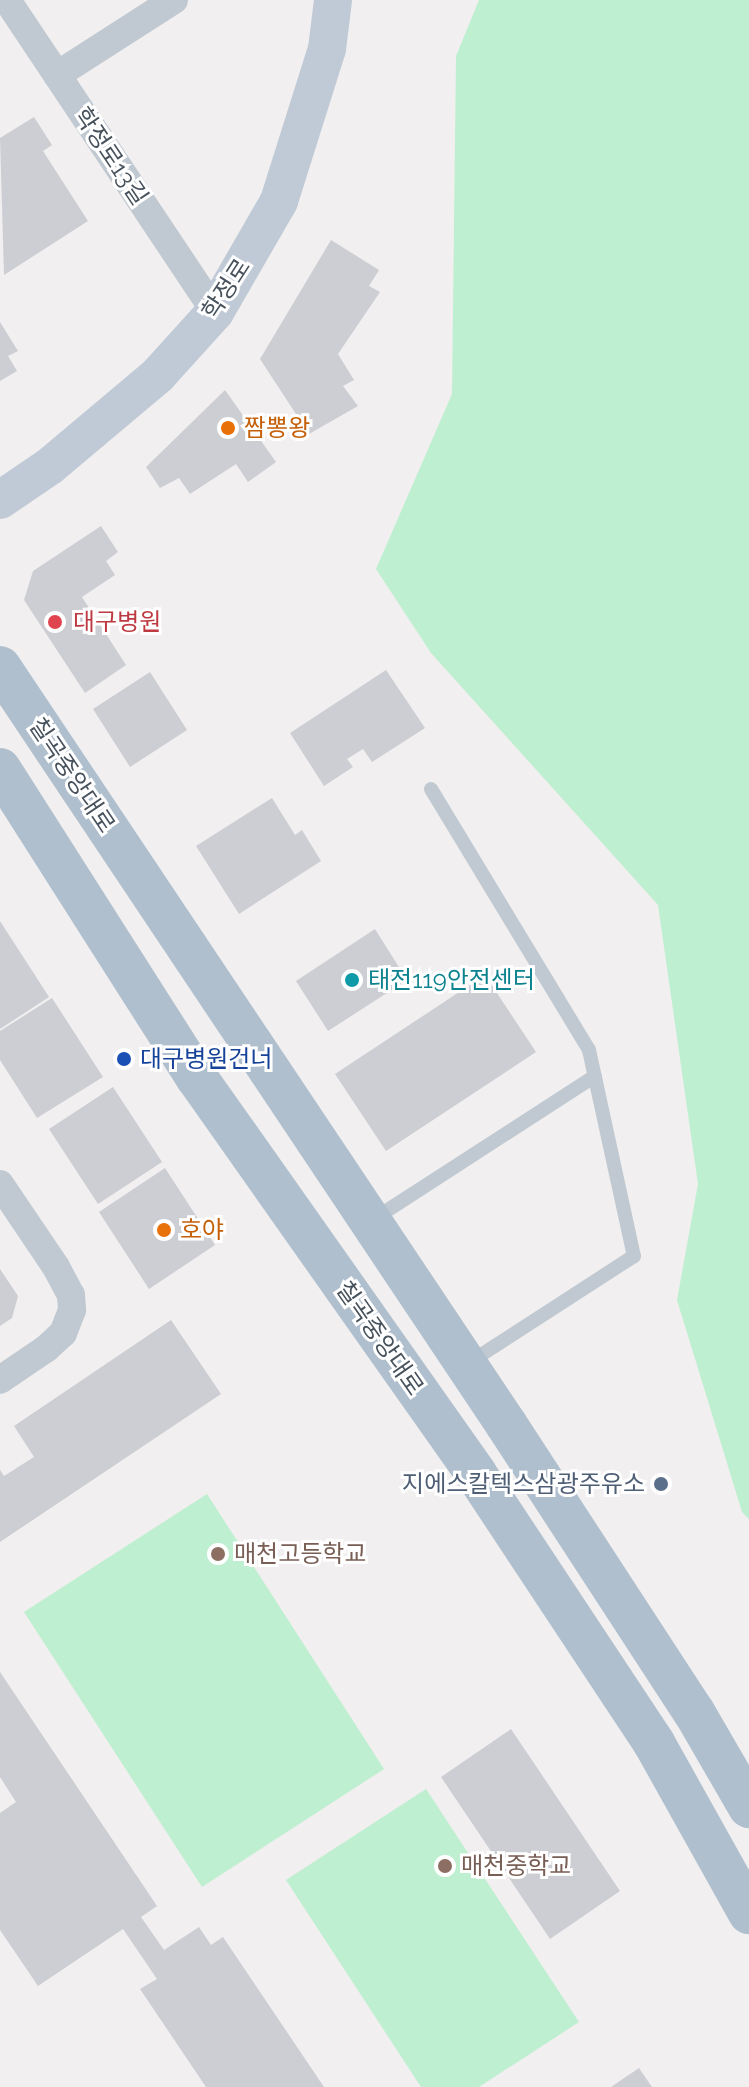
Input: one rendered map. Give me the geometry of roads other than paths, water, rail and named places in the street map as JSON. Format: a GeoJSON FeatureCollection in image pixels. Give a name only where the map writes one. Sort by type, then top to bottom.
{"type":"FeatureCollection","features":[{"type":"Feature","properties":{"kind":"main road","name":"학정로"},"geometry":{"type":"LineString","coordinates":[[0,500],[50,466],[158,375],[215,312],[279,201],[327,49],[333,0]]}},
{"type":"Feature","properties":{"kind":"main road","name":"칠곡중앙대로"},"geometry":{"type":"LineString","coordinates":[[0,667],[694,1712],[749,1807]]}},
{"type":"Feature","properties":{"kind":"main road","name":"칠곡중앙대로"},"geometry":{"type":"LineString","coordinates":[[0,769],[197,1078],[476,1474],[654,1743],[749,1913]]}},
{"type":"Feature","properties":{"kind":"street","name":"학정로13길"},"geometry":{"type":"LineString","coordinates":[[7,0],[215,312]]}},
{"type":"Feature","properties":{"kind":"street"},"geometry":{"type":"LineString","coordinates":[[57,75],[174,0]]}},
{"type":"Feature","properties":{"kind":"street"},"geometry":{"type":"LineString","coordinates":[[0,1184],[56,1267],[71,1295],[72,1310],[63,1333],[47,1348],[0,1380]]}},
{"type":"Feature","properties":{"kind":"lane"},"geometry":{"type":"LineString","coordinates":[[431,789],[589,1050],[634,1256],[466,1365]]}},
{"type":"Feature","properties":{"kind":"lane"},"geometry":{"type":"LineString","coordinates":[[370,1221],[595,1076]]}},
{"type":"Feature","properties":{"kind":"place","name":"짬뽕왕"},"geometry":{"type":"Point","coordinates":[228,428]}},
{"type":"Feature","properties":{"kind":"place","name":"대구병원"},"geometry":{"type":"Point","coordinates":[55,622]}},
{"type":"Feature","properties":{"kind":"place","name":"태전119안전센터"},"geometry":{"type":"Point","coordinates":[352,980]}},
{"type":"Feature","properties":{"kind":"place","name":"대구병원건너"},"geometry":{"type":"Point","coordinates":[124,1059]}},
{"type":"Feature","properties":{"kind":"place","name":"호야"},"geometry":{"type":"Point","coordinates":[164,1230]}},
{"type":"Feature","properties":{"kind":"place","name":"지에스칼텍스삼광주유소"},"geometry":{"type":"Point","coordinates":[661,1484]}},
{"type":"Feature","properties":{"kind":"place","name":"매천고등학교"},"geometry":{"type":"Point","coordinates":[218,1554]}},
{"type":"Feature","properties":{"kind":"place","name":"매천중학교"},"geometry":{"type":"Point","coordinates":[445,1866]}}]}
